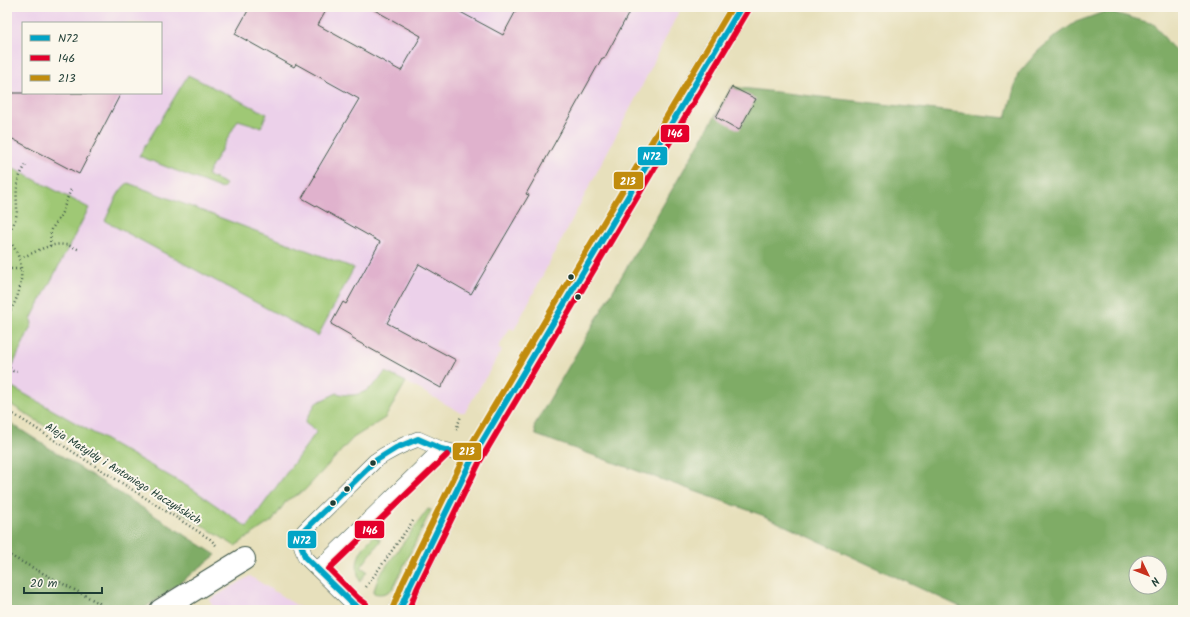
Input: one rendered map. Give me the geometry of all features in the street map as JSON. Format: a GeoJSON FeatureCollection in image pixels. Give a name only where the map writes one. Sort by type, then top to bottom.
{"type":"FeatureCollection","features":[{"type":"Feature","properties":{"kind":"street"},"geometry":{"type":"LineString","coordinates":[[400,610],[410,586],[473,457],[741,7]]}},
{"type":"Feature","properties":{"kind":"street"},"geometry":{"type":"LineString","coordinates":[[160,610],[244,559]]}},
{"type":"Feature","properties":{"kind":"lane"},"geometry":{"type":"LineString","coordinates":[[357,607],[305,558],[301,544],[304,531],[375,461],[388,451],[418,439],[445,450],[473,457]]}},
{"type":"Feature","properties":{"kind":"lane"},"geometry":{"type":"LineString","coordinates":[[318,569],[445,450]]}},
{"type":"Feature","properties":{"kind":"path"},"geometry":{"type":"LineString","coordinates":[[7,234],[14,224],[17,215],[17,184],[26,165]]}},
{"type":"Feature","properties":{"kind":"path"},"geometry":{"type":"LineString","coordinates":[[50,246],[51,230],[61,215],[71,189]]}},
{"type":"Feature","properties":{"kind":"path"},"geometry":{"type":"LineString","coordinates":[[7,239],[16,249],[20,258],[21,269],[19,293],[15,303],[7,314]]}},
{"type":"Feature","properties":{"kind":"path"},"geometry":{"type":"LineString","coordinates":[[20,258],[58,244],[67,245],[80,250]]}},
{"type":"Feature","properties":{"kind":"path"},"geometry":{"type":"LineString","coordinates":[[7,269],[21,269]]}},
{"type":"Feature","properties":{"kind":"path"},"geometry":{"type":"LineString","coordinates":[[7,365],[13,371],[17,371]]}},
{"type":"Feature","properties":{"kind":"path","name":"Aleja Matyldy i Antoniego Haczyńskich"},"geometry":{"type":"LineString","coordinates":[[7,410],[210,539],[221,550]]}},
{"type":"Feature","properties":{"kind":"path"},"geometry":{"type":"LineString","coordinates":[[445,450],[461,416]]}},
{"type":"Feature","properties":{"kind":"path"},"geometry":{"type":"LineString","coordinates":[[357,607],[415,517]]}},
{"type":"Feature","properties":{"kind":"path"},"geometry":{"type":"LineString","coordinates":[[7,554],[99,603],[103,610]]}},
{"type":"Feature","properties":{"kind":"path"},"geometry":{"type":"LineString","coordinates":[[7,601],[13,610]]}},
{"type":"Feature","properties":{"kind":"shaded area"},"geometry":{"type":"Polygon","coordinates":[[[7,7],[681,7],[640,90],[514,330],[510,328],[498,348],[502,350],[465,412],[460,412],[406,382],[385,418],[353,438],[304,491],[287,500],[273,520],[235,546],[7,402],[7,7]]]}},
{"type":"Feature","properties":{"kind":"shaded area"},"geometry":{"type":"Polygon","coordinates":[[[250,576],[304,610],[215,610],[209,600],[250,576]]]}},
{"type":"Feature","properties":{"kind":"green space"},"geometry":{"type":"Polygon","coordinates":[[[1107,11],[1154,24],[1170,45],[1183,57],[1183,610],[967,610],[762,515],[536,435],[534,426],[732,87],[1006,118],[1018,74],[1037,52],[1053,38],[1076,22],[1107,11]]]}},
{"type":"Feature","properties":{"kind":"green space"},"geometry":{"type":"Polygon","coordinates":[[[188,75],[267,114],[261,127],[238,120],[207,175],[226,184],[222,189],[139,156],[188,75]]]}},
{"type":"Feature","properties":{"kind":"green space"},"geometry":{"type":"Polygon","coordinates":[[[7,165],[89,208],[31,319],[32,324],[7,378],[7,165]]]}},
{"type":"Feature","properties":{"kind":"green space"},"geometry":{"type":"Polygon","coordinates":[[[128,183],[354,268],[318,336],[105,221],[121,190],[128,183]]]}},
{"type":"Feature","properties":{"kind":"green space"},"geometry":{"type":"Polygon","coordinates":[[[385,372],[406,382],[385,418],[353,438],[304,491],[287,500],[273,520],[235,546],[7,402],[7,384],[194,490],[247,527],[317,431],[305,422],[316,403],[337,393],[352,395],[365,392],[376,383],[385,372]]]}},
{"type":"Feature","properties":{"kind":"green space"},"geometry":{"type":"Polygon","coordinates":[[[7,421],[216,555],[161,597],[141,610],[7,610],[7,421]]]}},
{"type":"Feature","properties":{"kind":"green space"},"geometry":{"type":"Polygon","coordinates":[[[428,509],[431,510],[393,588],[384,594],[373,593],[379,576],[428,509]]]}},
{"type":"Feature","properties":{"kind":"green space"},"geometry":{"type":"Polygon","coordinates":[[[374,536],[381,540],[361,567],[367,571],[360,582],[357,562],[364,546],[374,536]]]}},
{"type":"Feature","properties":{"kind":"building"},"geometry":{"type":"Polygon","coordinates":[[[250,7],[328,7],[318,25],[401,71],[421,36],[369,7],[451,7],[503,35],[518,7],[632,7],[604,59],[602,58],[526,194],[529,195],[471,294],[419,264],[387,323],[456,360],[441,388],[351,338],[352,336],[331,324],[343,302],[346,304],[380,242],[302,198],[359,99],[296,64],[294,67],[235,34],[250,7]]]}},
{"type":"Feature","properties":{"kind":"building"},"geometry":{"type":"Polygon","coordinates":[[[732,87],[756,99],[739,130],[716,117],[732,87]]]}},
{"type":"Feature","properties":{"kind":"building"},"geometry":{"type":"Polygon","coordinates":[[[7,93],[120,94],[79,174],[7,136],[7,93]]]}},
{"type":"Feature","properties":{"kind":"transit line","name":"213"},"geometry":{"type":"LineString","coordinates":[[393,607],[403,582],[466,453],[732,7]]}},
{"type":"Feature","properties":{"kind":"transit line","name":"N72"},"geometry":{"type":"LineString","coordinates":[[400,610],[410,586],[473,457],[741,7]]}},
{"type":"Feature","properties":{"kind":"transit line","name":"146"},"geometry":{"type":"LineString","coordinates":[[409,610],[417,589],[480,461],[748,11]]}},
{"type":"Feature","properties":{"kind":"transit line","name":"N72"},"geometry":{"type":"LineString","coordinates":[[361,610],[305,557],[301,544],[304,531],[375,461],[396,448],[418,439],[441,449],[473,457]]}},
{"type":"Feature","properties":{"kind":"transit line","name":"146"},"geometry":{"type":"LineString","coordinates":[[366,604],[329,569],[447,455]]}}]}
